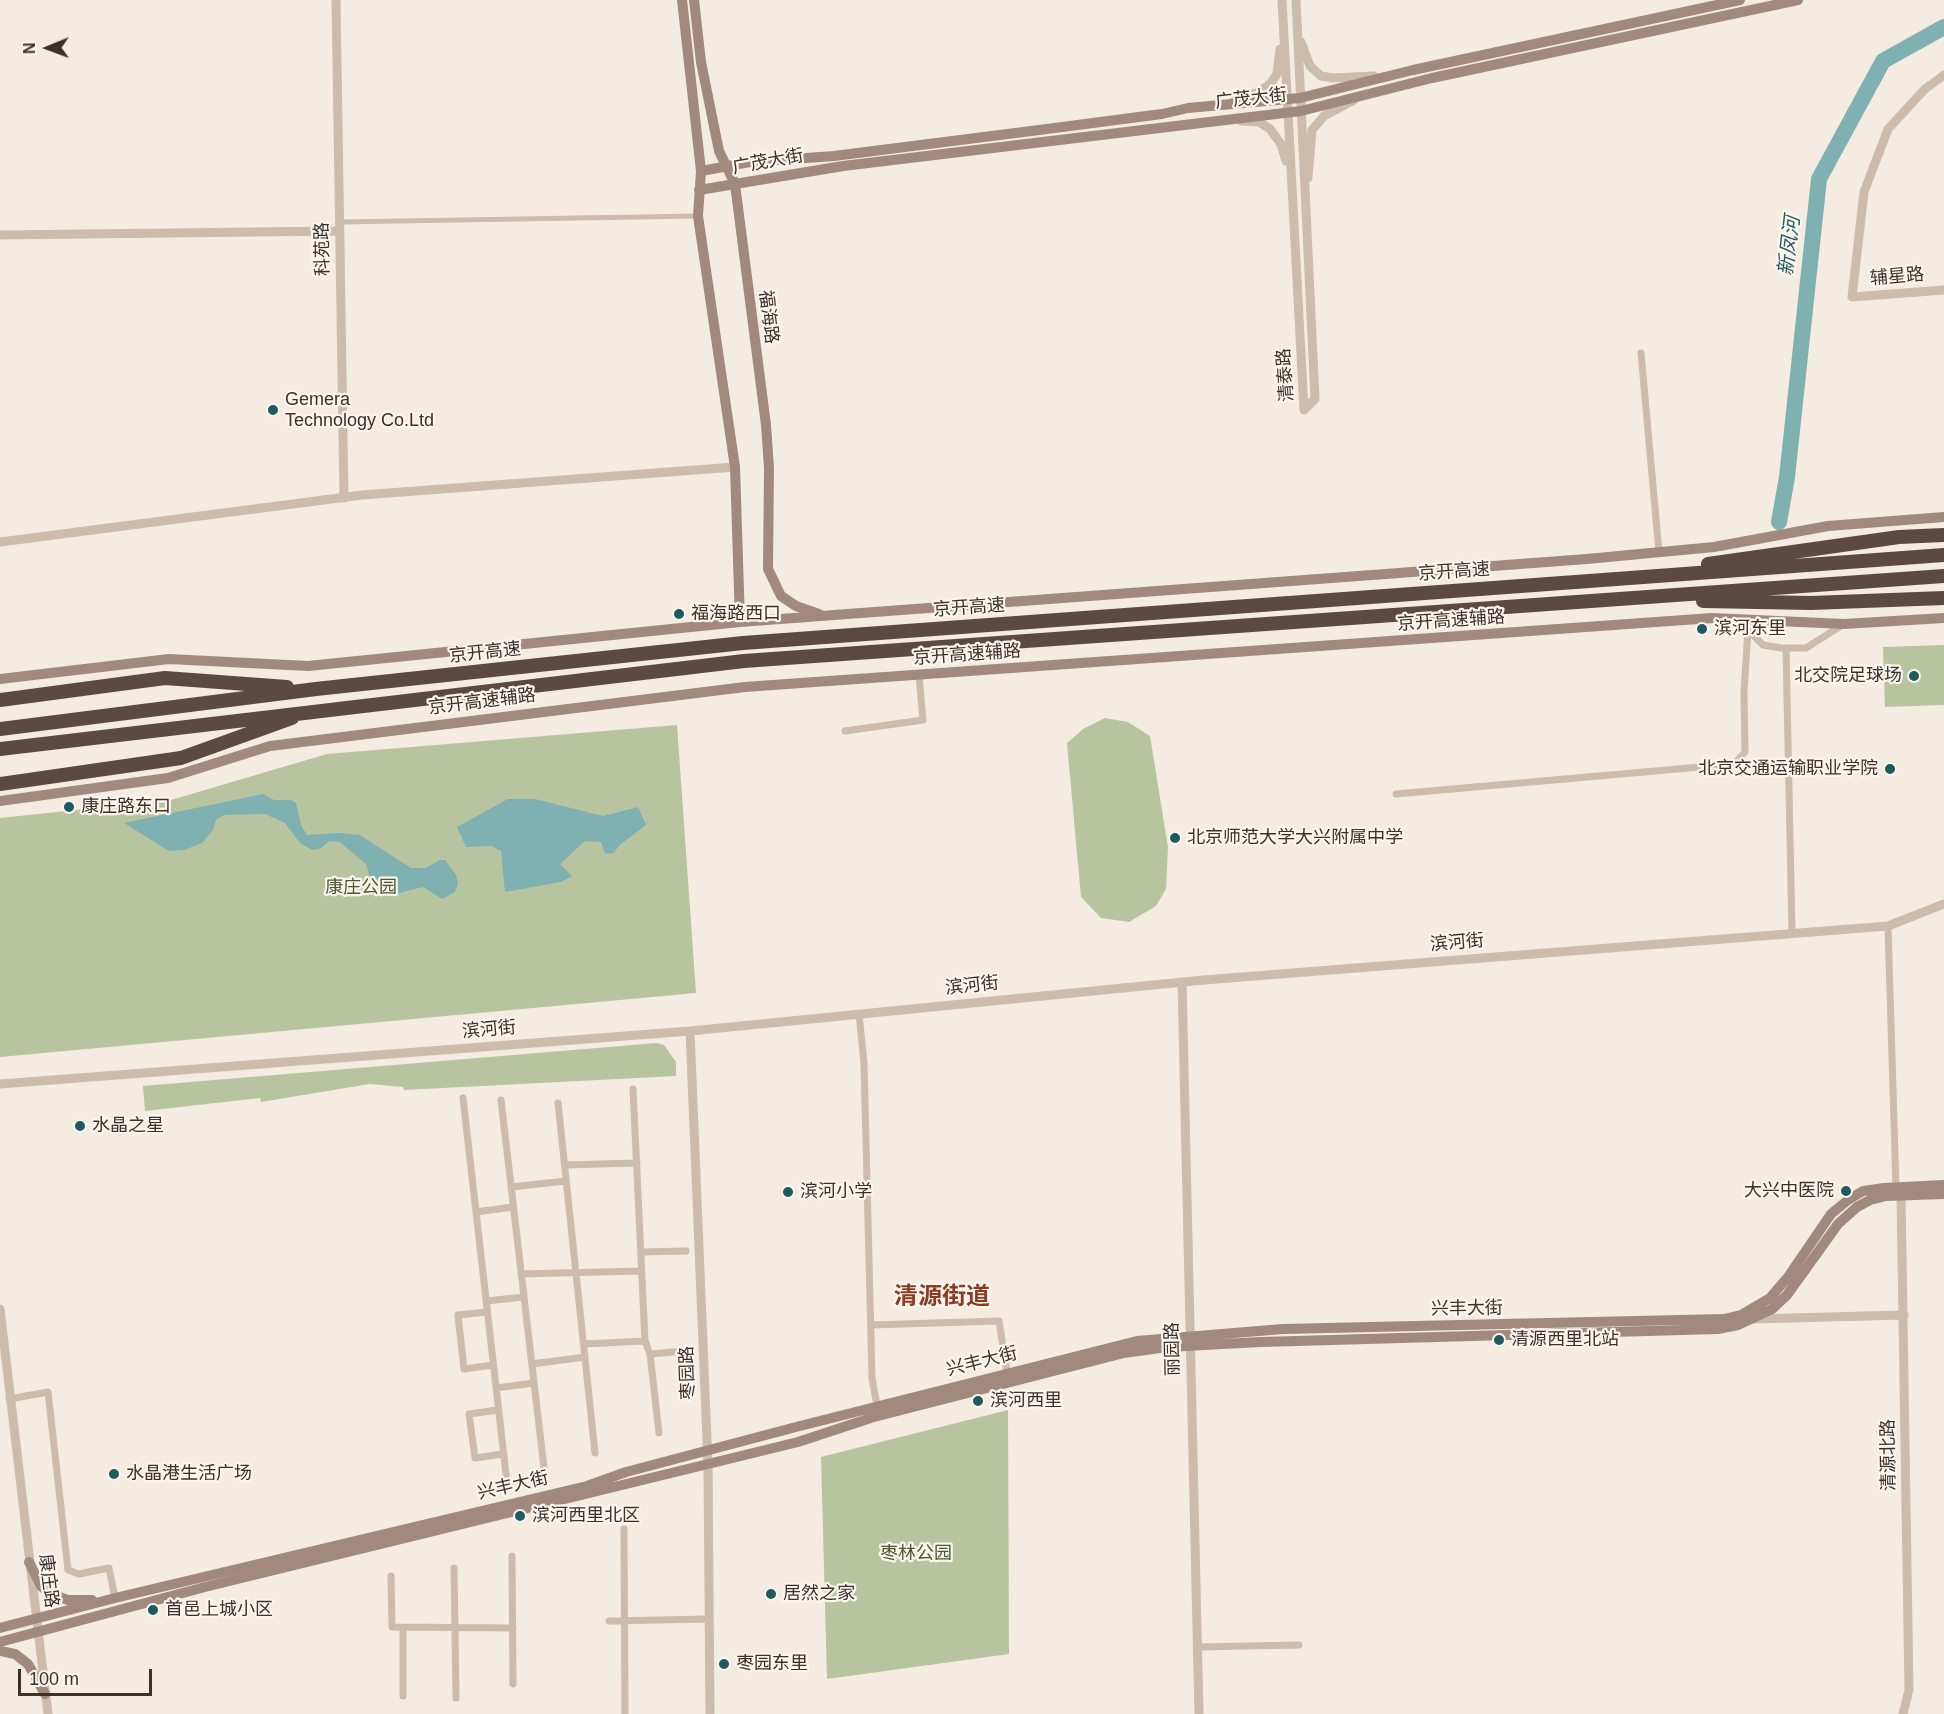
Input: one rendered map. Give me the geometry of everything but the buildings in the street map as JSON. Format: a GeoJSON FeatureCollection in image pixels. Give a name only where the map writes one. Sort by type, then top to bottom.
{"type":"FeatureCollection","features":[{"type":"Feature","properties":{"kind":"highway"},"geometry":{"type":"LineString","coordinates":[[1758,562],[1809,549],[1899,537],[1944,535]]}},
{"type":"Feature","properties":{"kind":"highway","name":"京开高速"},"geometry":{"type":"LineString","coordinates":[[0,729],[316,689],[742,643],[1628,577],[1758,562],[1807,564],[1944,555]]}},
{"type":"Feature","properties":{"kind":"highway","name":"京开高速"},"geometry":{"type":"LineString","coordinates":[[0,749],[744,661],[1629,598],[1760,596],[1810,586],[1944,576]]}},
{"type":"Feature","properties":{"kind":"highway"},"geometry":{"type":"LineString","coordinates":[[1760,596],[1811,603],[1944,598]]}},
{"type":"Feature","properties":{"kind":"highway"},"geometry":{"type":"LineString","coordinates":[[0,700],[165,678],[316,689]]}},
{"type":"Feature","properties":{"kind":"highway"},"geometry":{"type":"LineString","coordinates":[[0,784],[181,758],[315,710]]}},
{"type":"Feature","properties":{"kind":"main road"},"geometry":{"type":"LineString","coordinates":[[682,0],[701,171],[698,216],[735,467],[740,622]]}},
{"type":"Feature","properties":{"kind":"main road","name":"福海路"},"geometry":{"type":"LineString","coordinates":[[694,0],[705,84],[719,151],[735,184],[766,425],[769,468],[768,569],[781,596],[796,606],[822,615]]}},
{"type":"Feature","properties":{"kind":"main road","name":"广茂大街"},"geometry":{"type":"LineString","coordinates":[[701,171],[727,166],[845,155],[1225,105],[1300,98],[1395,74],[1740,0]]}},
{"type":"Feature","properties":{"kind":"main road","name":"广茂大街"},"geometry":{"type":"LineString","coordinates":[[699,190],[843,166],[1301,111],[1432,78],[1798,0]]}},
{"type":"Feature","properties":{"kind":"main road"},"geometry":{"type":"LineString","coordinates":[[0,679],[169,659],[308,666],[822,615],[1659,552],[1876,521],[1944,517]]}},
{"type":"Feature","properties":{"kind":"main road","name":"京开高速辅路"},"geometry":{"type":"LineString","coordinates":[[0,801],[168,778],[270,746],[745,687],[1736,618],[1844,624],[1944,618]]}},
{"type":"Feature","properties":{"kind":"main road","name":"兴丰大街"},"geometry":{"type":"LineString","coordinates":[[0,1628],[111,1599],[587,1485],[626,1472],[876,1406],[1137,1341],[1718,1329],[1754,1319],[1772,1309],[1787,1295],[1838,1224],[1857,1207],[1898,1191],[1944,1185]]}},
{"type":"Feature","properties":{"kind":"main road","name":"兴丰大街"},"geometry":{"type":"LineString","coordinates":[[0,1642],[205,1587],[798,1442],[874,1417],[1124,1353],[1190,1341],[1283,1329],[1724,1319],[1741,1315],[1770,1298],[1788,1277],[1831,1214],[1863,1191],[1944,1194]]}},
{"type":"Feature","properties":{"kind":"main road"},"geometry":{"type":"LineString","coordinates":[[29,1562],[41,1586],[51,1594],[68,1600],[111,1599]]}},
{"type":"Feature","properties":{"kind":"main road"},"geometry":{"type":"LineString","coordinates":[[0,1651],[15,1654],[28,1664],[45,1694]]}},
{"type":"Feature","properties":{"kind":"street","name":"科苑路"},"geometry":{"type":"LineString","coordinates":[[336,0],[344,498]]}},
{"type":"Feature","properties":{"kind":"street","name":"清泰路"},"geometry":{"type":"LineString","coordinates":[[1282,0],[1304,410],[1314,399],[1296,0]]}},
{"type":"Feature","properties":{"kind":"street"},"geometry":{"type":"LineString","coordinates":[[1225,105],[1259,92],[1271,83],[1277,74],[1283,22]]}},
{"type":"Feature","properties":{"kind":"street"},"geometry":{"type":"LineString","coordinates":[[1298,34],[1310,66],[1321,76],[1333,78],[1395,74]]}},
{"type":"Feature","properties":{"kind":"street","name":"辅星路"},"geometry":{"type":"LineString","coordinates":[[1944,75],[1925,89],[1888,129],[1864,192],[1852,297],[1944,290]]}},
{"type":"Feature","properties":{"kind":"street"},"geometry":{"type":"LineString","coordinates":[[1305,195],[1312,130],[1324,116],[1360,97]]}},
{"type":"Feature","properties":{"kind":"street"},"geometry":{"type":"LineString","coordinates":[[1212,120],[1259,122],[1270,129],[1281,144],[1290,175]]}},
{"type":"Feature","properties":{"kind":"street"},"geometry":{"type":"LineString","coordinates":[[0,235],[698,216]]}},
{"type":"Feature","properties":{"kind":"street"},"geometry":{"type":"LineString","coordinates":[[1641,353],[1659,552]]}},
{"type":"Feature","properties":{"kind":"street"},"geometry":{"type":"LineString","coordinates":[[0,542],[344,498],[735,467]]}},
{"type":"Feature","properties":{"kind":"street"},"geometry":{"type":"LineString","coordinates":[[1736,618],[1763,645],[1787,648],[1806,648],[1844,624]]}},
{"type":"Feature","properties":{"kind":"street"},"geometry":{"type":"LineString","coordinates":[[1396,794],[1734,764],[1745,752],[1744,692],[1748,630]]}},
{"type":"Feature","properties":{"kind":"street"},"geometry":{"type":"LineString","coordinates":[[1787,648],[1792,933]]}},
{"type":"Feature","properties":{"kind":"street"},"geometry":{"type":"LineString","coordinates":[[845,730],[923,720],[919,675]]}},
{"type":"Feature","properties":{"kind":"street","name":"滨河街"},"geometry":{"type":"LineString","coordinates":[[0,1084],[690,1030],[1182,982],[1888,926],[1944,904]]}},
{"type":"Feature","properties":{"kind":"street"},"geometry":{"type":"LineString","coordinates":[[1888,926],[1898,1191]]}},
{"type":"Feature","properties":{"kind":"street","name":"丽园路"},"geometry":{"type":"LineString","coordinates":[[1182,982],[1198,1714]]}},
{"type":"Feature","properties":{"kind":"street"},"geometry":{"type":"LineString","coordinates":[[859,1014],[864,1063],[872,1378],[876,1406]]}},
{"type":"Feature","properties":{"kind":"street","name":"枣园路"},"geometry":{"type":"LineString","coordinates":[[690,1030],[708,1464],[710,1714]]}},
{"type":"Feature","properties":{"kind":"street"},"geometry":{"type":"LineString","coordinates":[[633,1089],[645,1341],[651,1354],[658,1433]]}},
{"type":"Feature","properties":{"kind":"street"},"geometry":{"type":"LineString","coordinates":[[463,1098],[507,1483]]}},
{"type":"Feature","properties":{"kind":"street"},"geometry":{"type":"LineString","coordinates":[[501,1101],[544,1468]]}},
{"type":"Feature","properties":{"kind":"street"},"geometry":{"type":"LineString","coordinates":[[558,1103],[595,1453]]}},
{"type":"Feature","properties":{"kind":"street"},"geometry":{"type":"LineString","coordinates":[[565,1166],[637,1163]]}},
{"type":"Feature","properties":{"kind":"street"},"geometry":{"type":"LineString","coordinates":[[511,1187],[566,1181]]}},
{"type":"Feature","properties":{"kind":"street","name":"清源北路"},"geometry":{"type":"LineString","coordinates":[[1898,1191],[1904,1315],[1909,1690],[1903,1714]]}},
{"type":"Feature","properties":{"kind":"street"},"geometry":{"type":"LineString","coordinates":[[476,1212],[513,1207]]}},
{"type":"Feature","properties":{"kind":"street"},"geometry":{"type":"LineString","coordinates":[[642,1252],[686,1251]]}},
{"type":"Feature","properties":{"kind":"street"},"geometry":{"type":"LineString","coordinates":[[521,1274],[641,1271]]}},
{"type":"Feature","properties":{"kind":"street"},"geometry":{"type":"LineString","coordinates":[[486,1301],[524,1297]]}},
{"type":"Feature","properties":{"kind":"street","name":"康庄路"},"geometry":{"type":"LineString","coordinates":[[0,1309],[48,1714]]}},
{"type":"Feature","properties":{"kind":"street"},"geometry":{"type":"LineString","coordinates":[[487,1312],[458,1315],[464,1369],[493,1365]]}},
{"type":"Feature","properties":{"kind":"street"},"geometry":{"type":"LineString","coordinates":[[1754,1319],[1904,1315]]}},
{"type":"Feature","properties":{"kind":"street"},"geometry":{"type":"LineString","coordinates":[[871,1325],[999,1321],[1007,1372]]}},
{"type":"Feature","properties":{"kind":"street"},"geometry":{"type":"LineString","coordinates":[[584,1344],[645,1341]]}},
{"type":"Feature","properties":{"kind":"street"},"geometry":{"type":"LineString","coordinates":[[651,1354],[686,1351]]}},
{"type":"Feature","properties":{"kind":"street"},"geometry":{"type":"LineString","coordinates":[[532,1364],[585,1357]]}},
{"type":"Feature","properties":{"kind":"street"},"geometry":{"type":"LineString","coordinates":[[495,1388],[534,1383]]}},
{"type":"Feature","properties":{"kind":"street"},"geometry":{"type":"LineString","coordinates":[[9,1399],[48,1392],[68,1570],[79,1574],[109,1568],[111,1599]]}},
{"type":"Feature","properties":{"kind":"street"},"geometry":{"type":"LineString","coordinates":[[498,1410],[469,1414],[475,1458],[503,1454]]}},
{"type":"Feature","properties":{"kind":"street"},"geometry":{"type":"LineString","coordinates":[[624,1529],[625,1714]]}},
{"type":"Feature","properties":{"kind":"street"},"geometry":{"type":"LineString","coordinates":[[512,1556],[513,1684]]}},
{"type":"Feature","properties":{"kind":"street"},"geometry":{"type":"LineString","coordinates":[[454,1568],[456,1698]]}},
{"type":"Feature","properties":{"kind":"street"},"geometry":{"type":"LineString","coordinates":[[391,1576],[392,1627],[513,1628]]}},
{"type":"Feature","properties":{"kind":"street"},"geometry":{"type":"LineString","coordinates":[[609,1621],[709,1619]]}},
{"type":"Feature","properties":{"kind":"street"},"geometry":{"type":"LineString","coordinates":[[403,1628],[403,1696]]}},
{"type":"Feature","properties":{"kind":"street"},"geometry":{"type":"LineString","coordinates":[[1197,1647],[1299,1645]]}},
{"type":"Feature","properties":{"kind":"green space","name":"北交院足球场"},"geometry":{"type":"Polygon","coordinates":[[[1944,645],[1944,705],[1885,707],[1883,647],[1944,645]]]}},
{"type":"Feature","properties":{"kind":"green space"},"geometry":{"type":"Polygon","coordinates":[[[1105,718],[1128,722],[1150,736],[1168,847],[1166,889],[1156,906],[1129,922],[1101,918],[1081,897],[1067,743],[1083,729],[1105,718]]]}},
{"type":"Feature","properties":{"kind":"green space","name":"康庄公园"},"geometry":{"type":"Polygon","coordinates":[[[677,725],[696,993],[0,1057],[0,818],[171,800],[327,754],[677,725]]]}},
{"type":"Feature","properties":{"kind":"green space"},"geometry":{"type":"Polygon","coordinates":[[[657,1043],[664,1045],[676,1062],[676,1076],[404,1090],[403,1087],[370,1084],[261,1102],[260,1098],[145,1111],[143,1086],[657,1043]]]}},
{"type":"Feature","properties":{"kind":"green space","name":"枣林公园"},"geometry":{"type":"Polygon","coordinates":[[[1008,1410],[1009,1654],[827,1679],[821,1457],[1008,1410]]]}},
{"type":"Feature","properties":{"kind":"water"},"geometry":{"type":"Polygon","coordinates":[[[263,794],[274,800],[291,800],[296,803],[301,825],[307,835],[339,833],[360,835],[411,868],[426,868],[440,860],[445,860],[456,875],[458,883],[455,892],[442,899],[423,887],[390,895],[372,885],[366,864],[340,842],[329,841],[321,848],[312,850],[300,843],[285,823],[265,814],[224,815],[216,820],[213,830],[202,843],[184,850],[169,851],[124,823],[263,794]]]}},
{"type":"Feature","properties":{"kind":"water"},"geometry":{"type":"Polygon","coordinates":[[[508,799],[535,799],[603,816],[638,807],[646,825],[613,853],[605,854],[601,842],[585,841],[560,864],[572,876],[561,882],[505,892],[501,851],[491,846],[466,847],[457,827],[508,799]]]}},
{"type":"Feature","properties":{"kind":"waterway","name":"新凤河"},"geometry":{"type":"LineString","coordinates":[[1779,522],[1787,477],[1819,179],[1883,61],[1944,27]]}},
{"type":"Feature","properties":{"kind":"place","name":"Gemera Technology Co.Ltd"},"geometry":{"type":"Point","coordinates":[273,410]}},
{"type":"Feature","properties":{"kind":"place","name":"福海路西口"},"geometry":{"type":"Point","coordinates":[679,614]}},
{"type":"Feature","properties":{"kind":"place","name":"滨河东里"},"geometry":{"type":"Point","coordinates":[1702,629]}},
{"type":"Feature","properties":{"kind":"place","name":"北交院足球场"},"geometry":{"type":"Point","coordinates":[1914,676]}},
{"type":"Feature","properties":{"kind":"place","name":"北京交通运输职业学院"},"geometry":{"type":"Point","coordinates":[1890,769]}},
{"type":"Feature","properties":{"kind":"place","name":"康庄路东口"},"geometry":{"type":"Point","coordinates":[69,807]}},
{"type":"Feature","properties":{"kind":"place","name":"北京师范大学大兴附属中学"},"geometry":{"type":"Point","coordinates":[1175,838]}},
{"type":"Feature","properties":{"kind":"place","name":"水晶之星"},"geometry":{"type":"Point","coordinates":[80,1126]}},
{"type":"Feature","properties":{"kind":"place","name":"大兴中医院"},"geometry":{"type":"Point","coordinates":[1846,1191]}},
{"type":"Feature","properties":{"kind":"place","name":"滨河小学"},"geometry":{"type":"Point","coordinates":[788,1192]}},
{"type":"Feature","properties":{"kind":"place","name":"清源西里北站"},"geometry":{"type":"Point","coordinates":[1499,1340]}},
{"type":"Feature","properties":{"kind":"place","name":"滨河西里"},"geometry":{"type":"Point","coordinates":[978,1401]}},
{"type":"Feature","properties":{"kind":"place","name":"水晶港生活广场"},"geometry":{"type":"Point","coordinates":[114,1474]}},
{"type":"Feature","properties":{"kind":"place","name":"滨河西里北区"},"geometry":{"type":"Point","coordinates":[520,1516]}},
{"type":"Feature","properties":{"kind":"place","name":"居然之家"},"geometry":{"type":"Point","coordinates":[771,1594]}},
{"type":"Feature","properties":{"kind":"place","name":"首邑上城小区"},"geometry":{"type":"Point","coordinates":[153,1610]}},
{"type":"Feature","properties":{"kind":"place","name":"枣园东里"},"geometry":{"type":"Point","coordinates":[724,1664]}},
{"type":"Feature","properties":{"kind":"district","name":"清源街道"},"geometry":{"type":"Point","coordinates":[942,1297]}}]}
